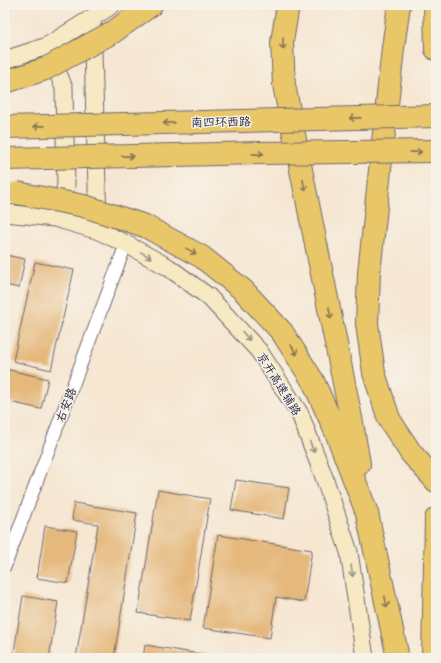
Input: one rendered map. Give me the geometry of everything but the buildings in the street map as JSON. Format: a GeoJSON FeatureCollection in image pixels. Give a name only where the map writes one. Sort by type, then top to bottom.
{"type":"FeatureCollection","features":[{"type":"Feature","properties":{"kind":"highway"},"geometry":{"type":"LineString","coordinates":[[5,82],[45,69],[113,32],[151,5]]}},
{"type":"Feature","properties":{"kind":"highway"},"geometry":{"type":"LineString","coordinates":[[288,5],[282,42],[284,85],[352,423],[367,513],[398,658]]}},
{"type":"Feature","properties":{"kind":"highway"},"geometry":{"type":"LineString","coordinates":[[399,5],[369,273],[367,324],[374,373],[389,419],[411,453],[436,481]]}},
{"type":"Feature","properties":{"kind":"highway"},"geometry":{"type":"LineString","coordinates":[[435,5],[436,49]]}},
{"type":"Feature","properties":{"kind":"highway","name":"南四环西路"},"geometry":{"type":"LineString","coordinates":[[5,127],[436,116]]}},
{"type":"Feature","properties":{"kind":"highway"},"geometry":{"type":"LineString","coordinates":[[5,159],[261,153],[436,151]]}},
{"type":"Feature","properties":{"kind":"highway"},"geometry":{"type":"LineString","coordinates":[[11,192],[84,206],[145,226],[202,257],[243,290],[282,332],[313,381],[336,432],[367,513]]}},
{"type":"Feature","properties":{"kind":"highway"},"geometry":{"type":"LineString","coordinates":[[434,658],[436,520]]}},
{"type":"Feature","properties":{"kind":"main road"},"geometry":{"type":"LineString","coordinates":[[5,60],[47,46],[112,5]]}},
{"type":"Feature","properties":{"kind":"main road"},"geometry":{"type":"LineString","coordinates":[[5,213],[55,218],[99,231],[92,18]]}},
{"type":"Feature","properties":{"kind":"main road"},"geometry":{"type":"LineString","coordinates":[[47,46],[64,88],[66,186],[55,218]]}},
{"type":"Feature","properties":{"kind":"main road","name":"京开高速辅路"},"geometry":{"type":"LineString","coordinates":[[99,231],[168,267],[210,297],[259,351],[300,414],[324,477],[349,552],[365,658]]}},
{"type":"Feature","properties":{"kind":"street","name":"右安路"},"geometry":{"type":"LineString","coordinates":[[5,566],[126,244]]}},
{"type":"Feature","properties":{"kind":"shaded area"},"geometry":{"type":"Polygon","coordinates":[[[5,5],[13,5],[8,35],[5,36],[5,5]]]}}]}
